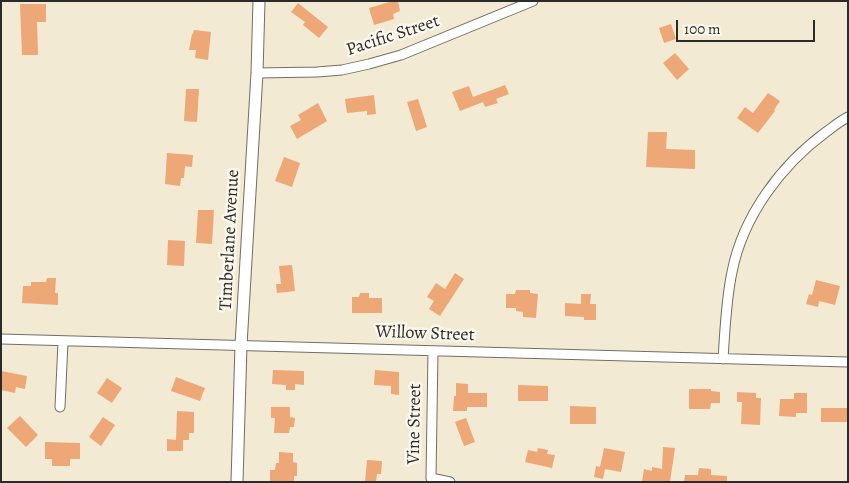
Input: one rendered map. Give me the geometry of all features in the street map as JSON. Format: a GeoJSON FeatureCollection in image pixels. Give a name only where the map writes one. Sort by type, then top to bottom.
{"type":"FeatureCollection","features":[{"type":"Feature","properties":{"kind":"street","name":"Timberlane Avenue"},"geometry":{"type":"LineString","coordinates":[[237,482],[241,345],[257,73],[259,1]]}},
{"type":"Feature","properties":{"kind":"street","name":"Pacific Street"},"geometry":{"type":"LineString","coordinates":[[257,73],[342,70],[369,64],[401,54],[533,1]]}},
{"type":"Feature","properties":{"kind":"street"},"geometry":{"type":"LineString","coordinates":[[723,359],[732,271],[744,234],[770,188],[794,159],[817,139],[848,117]]}},
{"type":"Feature","properties":{"kind":"street","name":"Willow Street"},"geometry":{"type":"LineString","coordinates":[[1,339],[848,362]]}},
{"type":"Feature","properties":{"kind":"street"},"geometry":{"type":"LineString","coordinates":[[60,407],[63,342]]}},
{"type":"Feature","properties":{"kind":"street","name":"Vine Street"},"geometry":{"type":"LineString","coordinates":[[433,351],[430,478],[450,482]]}},
{"type":"Feature","properties":{"kind":"building"},"geometry":{"type":"Polygon","coordinates":[[[398,1],[400,11],[393,14],[394,19],[374,25],[369,8],[398,1]]]}},
{"type":"Feature","properties":{"kind":"building"},"geometry":{"type":"Polygon","coordinates":[[[298,3],[328,27],[319,38],[303,25],[305,22],[291,12],[298,3]]]}},
{"type":"Feature","properties":{"kind":"building"},"geometry":{"type":"Polygon","coordinates":[[[20,4],[46,4],[46,22],[37,22],[38,55],[22,55],[20,4]]]}},
{"type":"Feature","properties":{"kind":"building"},"geometry":{"type":"Polygon","coordinates":[[[671,24],[676,39],[664,43],[659,28],[671,24]]]}},
{"type":"Feature","properties":{"kind":"building"},"geometry":{"type":"Polygon","coordinates":[[[194,30],[211,32],[208,60],[195,58],[196,50],[189,50],[194,30]]]}},
{"type":"Feature","properties":{"kind":"building"},"geometry":{"type":"Polygon","coordinates":[[[675,53],[689,69],[677,80],[663,63],[675,53]]]}},
{"type":"Feature","properties":{"kind":"building"},"geometry":{"type":"Polygon","coordinates":[[[505,85],[509,94],[496,99],[498,103],[485,107],[483,102],[460,111],[452,92],[469,86],[473,97],[505,85]]]}},
{"type":"Feature","properties":{"kind":"building"},"geometry":{"type":"Polygon","coordinates":[[[186,89],[199,89],[197,122],[184,121],[186,89]]]}},
{"type":"Feature","properties":{"kind":"building"},"geometry":{"type":"Polygon","coordinates":[[[768,93],[780,101],[775,111],[758,133],[737,118],[745,107],[753,113],[768,93]]]}},
{"type":"Feature","properties":{"kind":"building"},"geometry":{"type":"Polygon","coordinates":[[[374,95],[376,114],[367,115],[367,111],[347,113],[345,99],[374,95]]]}},
{"type":"Feature","properties":{"kind":"building"},"geometry":{"type":"Polygon","coordinates":[[[418,99],[427,127],[416,131],[407,102],[418,99]]]}},
{"type":"Feature","properties":{"kind":"building"},"geometry":{"type":"Polygon","coordinates":[[[318,103],[327,121],[297,139],[290,126],[301,120],[298,115],[318,103]]]}},
{"type":"Feature","properties":{"kind":"building"},"geometry":{"type":"Polygon","coordinates":[[[648,132],[667,132],[666,149],[695,150],[695,169],[646,167],[648,132]]]}},
{"type":"Feature","properties":{"kind":"building"},"geometry":{"type":"Polygon","coordinates":[[[167,153],[193,155],[192,167],[185,166],[184,178],[181,178],[180,186],[165,184],[167,153]]]}},
{"type":"Feature","properties":{"kind":"building"},"geometry":{"type":"Polygon","coordinates":[[[284,157],[300,163],[292,187],[275,181],[284,157]]]}},
{"type":"Feature","properties":{"kind":"building"},"geometry":{"type":"Polygon","coordinates":[[[198,210],[214,210],[212,244],[196,243],[198,210]]]}},
{"type":"Feature","properties":{"kind":"building"},"geometry":{"type":"Polygon","coordinates":[[[168,240],[185,241],[184,266],[167,265],[168,240]]]}},
{"type":"Feature","properties":{"kind":"building"},"geometry":{"type":"Polygon","coordinates":[[[292,265],[295,291],[277,293],[276,284],[281,284],[279,266],[292,265]]]}},
{"type":"Feature","properties":{"kind":"building"},"geometry":{"type":"Polygon","coordinates":[[[455,273],[464,279],[440,316],[429,309],[434,301],[427,297],[436,283],[445,289],[455,273]]]}},
{"type":"Feature","properties":{"kind":"building"},"geometry":{"type":"Polygon","coordinates":[[[47,278],[56,278],[55,293],[58,293],[58,305],[22,303],[23,286],[31,286],[31,282],[46,282],[47,278]]]}},
{"type":"Feature","properties":{"kind":"building"},"geometry":{"type":"Polygon","coordinates":[[[816,280],[840,286],[835,305],[819,301],[818,307],[806,304],[809,294],[812,295],[816,280]]]}},
{"type":"Feature","properties":{"kind":"building"},"geometry":{"type":"Polygon","coordinates":[[[516,290],[530,290],[530,293],[538,294],[536,318],[523,317],[523,312],[516,311],[516,308],[506,308],[506,294],[515,294],[516,290]]]}},
{"type":"Feature","properties":{"kind":"building"},"geometry":{"type":"Polygon","coordinates":[[[360,293],[369,293],[369,298],[382,298],[382,313],[352,313],[352,297],[359,297],[360,293]]]}},
{"type":"Feature","properties":{"kind":"building"},"geometry":{"type":"Polygon","coordinates":[[[581,294],[591,294],[590,304],[596,304],[596,320],[584,320],[584,317],[565,316],[565,303],[581,304],[581,294]]]}},
{"type":"Feature","properties":{"kind":"building"},"geometry":{"type":"Polygon","coordinates":[[[273,370],[304,371],[304,385],[295,384],[295,390],[286,390],[286,385],[272,384],[273,370]]]}},
{"type":"Feature","properties":{"kind":"building"},"geometry":{"type":"Polygon","coordinates":[[[375,370],[399,372],[399,395],[391,394],[391,386],[374,385],[375,370]]]}},
{"type":"Feature","properties":{"kind":"building"},"geometry":{"type":"Polygon","coordinates":[[[1,371],[27,376],[25,389],[16,387],[15,393],[1,390],[1,371]]]}},
{"type":"Feature","properties":{"kind":"building"},"geometry":{"type":"Polygon","coordinates":[[[176,377],[205,388],[200,401],[171,391],[176,377]]]}},
{"type":"Feature","properties":{"kind":"building"},"geometry":{"type":"Polygon","coordinates":[[[107,378],[122,388],[112,403],[97,393],[107,378]]]}},
{"type":"Feature","properties":{"kind":"building"},"geometry":{"type":"Polygon","coordinates":[[[456,383],[468,384],[468,393],[487,393],[487,407],[467,407],[467,411],[453,411],[456,383]]]}},
{"type":"Feature","properties":{"kind":"building"},"geometry":{"type":"Polygon","coordinates":[[[518,385],[548,386],[548,401],[518,401],[518,385]]]}},
{"type":"Feature","properties":{"kind":"building"},"geometry":{"type":"Polygon","coordinates":[[[689,389],[711,389],[711,391],[720,392],[720,403],[711,403],[710,409],[689,409],[689,389]]]}},
{"type":"Feature","properties":{"kind":"building"},"geometry":{"type":"Polygon","coordinates":[[[737,392],[756,393],[756,398],[761,398],[760,425],[741,424],[742,402],[737,402],[737,392]]]}},
{"type":"Feature","properties":{"kind":"building"},"geometry":{"type":"Polygon","coordinates":[[[794,393],[807,393],[807,413],[796,413],[796,417],[779,416],[780,399],[794,399],[794,393]]]}},
{"type":"Feature","properties":{"kind":"building"},"geometry":{"type":"Polygon","coordinates":[[[570,406],[596,407],[596,424],[570,424],[570,406]]]}},
{"type":"Feature","properties":{"kind":"building"},"geometry":{"type":"Polygon","coordinates":[[[271,407],[290,407],[290,417],[295,418],[294,427],[290,427],[289,433],[274,433],[275,418],[271,418],[271,407]]]}},
{"type":"Feature","properties":{"kind":"building"},"geometry":{"type":"Polygon","coordinates":[[[821,408],[848,408],[848,422],[821,422],[821,408]]]}},
{"type":"Feature","properties":{"kind":"building"},"geometry":{"type":"Polygon","coordinates":[[[177,411],[194,412],[194,433],[189,433],[189,440],[183,440],[183,451],[167,451],[167,439],[176,440],[177,411]]]}},
{"type":"Feature","properties":{"kind":"building"},"geometry":{"type":"Polygon","coordinates":[[[20,416],[38,435],[26,447],[7,428],[20,416]]]}},
{"type":"Feature","properties":{"kind":"building"},"geometry":{"type":"Polygon","coordinates":[[[103,417],[115,425],[101,446],[89,437],[103,417]]]}},
{"type":"Feature","properties":{"kind":"building"},"geometry":{"type":"Polygon","coordinates":[[[466,418],[475,442],[464,446],[455,422],[466,418]]]}},
{"type":"Feature","properties":{"kind":"building"},"geometry":{"type":"Polygon","coordinates":[[[45,442],[80,443],[80,459],[70,459],[70,466],[52,466],[52,459],[45,459],[45,442]]]}},
{"type":"Feature","properties":{"kind":"building"},"geometry":{"type":"Polygon","coordinates":[[[663,447],[675,448],[670,482],[642,482],[644,469],[652,471],[652,467],[662,469],[663,447]]]}},
{"type":"Feature","properties":{"kind":"building"},"geometry":{"type":"Polygon","coordinates":[[[538,448],[548,450],[547,454],[555,455],[552,468],[525,462],[528,450],[537,452],[538,448]]]}},
{"type":"Feature","properties":{"kind":"building"},"geometry":{"type":"Polygon","coordinates":[[[604,448],[625,452],[621,472],[605,469],[603,479],[594,477],[596,466],[600,467],[604,448]]]}},
{"type":"Feature","properties":{"kind":"building"},"geometry":{"type":"Polygon","coordinates":[[[279,452],[293,453],[293,462],[297,463],[297,476],[294,476],[294,482],[270,482],[270,470],[275,470],[276,463],[279,463],[279,452]]]}},
{"type":"Feature","properties":{"kind":"building"},"geometry":{"type":"Polygon","coordinates":[[[367,460],[382,461],[381,474],[377,474],[376,482],[365,482],[367,460]]]}},
{"type":"Feature","properties":{"kind":"building"},"geometry":{"type":"Polygon","coordinates":[[[699,468],[711,469],[711,475],[727,476],[727,482],[684,482],[685,475],[698,475],[699,468]]]}}]}
